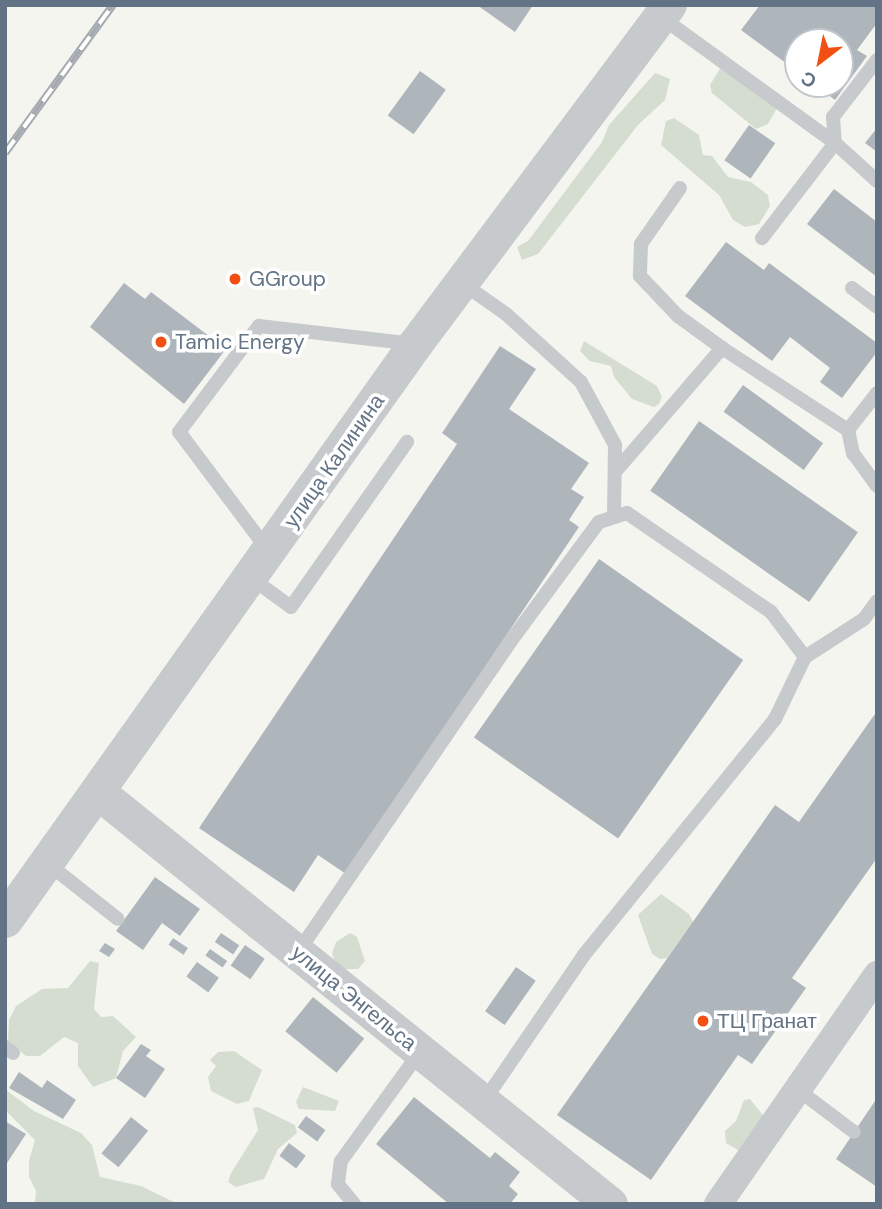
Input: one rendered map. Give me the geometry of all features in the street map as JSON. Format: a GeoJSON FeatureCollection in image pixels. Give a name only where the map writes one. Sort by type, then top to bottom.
{"type":"FeatureCollection","features":[{"type":"Feature","properties":{"kind":"street","name":"улица Калинина"},"geometry":{"type":"LineString","coordinates":[[5,920],[261,566],[415,344],[664,11]]}},
{"type":"Feature","properties":{"kind":"street","name":"улица Энгельса"},"geometry":{"type":"LineString","coordinates":[[98,792],[610,1204]]}},
{"type":"Feature","properties":{"kind":"street"},"geometry":{"type":"LineString","coordinates":[[718,1204],[877,975]]}},
{"type":"Feature","properties":{"kind":"lane"},"geometry":{"type":"LineString","coordinates":[[664,11],[835,143],[877,181]]}},
{"type":"Feature","properties":{"kind":"lane"},"geometry":{"type":"LineString","coordinates":[[762,238],[835,143],[833,117],[877,60]]}},
{"type":"Feature","properties":{"kind":"lane"},"geometry":{"type":"LineString","coordinates":[[680,188],[641,244],[640,276],[678,316],[848,430],[853,453],[877,486]]}},
{"type":"Feature","properties":{"kind":"lane"},"geometry":{"type":"LineString","coordinates":[[461,282],[506,314],[581,382],[615,445],[614,517]]}},
{"type":"Feature","properties":{"kind":"lane"},"geometry":{"type":"LineString","coordinates":[[852,288],[877,307]]}},
{"type":"Feature","properties":{"kind":"lane"},"geometry":{"type":"LineString","coordinates":[[407,442],[291,607],[261,566],[179,432],[259,326],[415,344]]}},
{"type":"Feature","properties":{"kind":"lane"},"geometry":{"type":"LineString","coordinates":[[615,472],[722,348]]}},
{"type":"Feature","properties":{"kind":"lane"},"geometry":{"type":"LineString","coordinates":[[848,430],[877,393]]}},
{"type":"Feature","properties":{"kind":"lane"},"geometry":{"type":"LineString","coordinates":[[298,953],[516,634],[599,522],[627,513],[772,612],[805,657]]}},
{"type":"Feature","properties":{"kind":"lane"},"geometry":{"type":"LineString","coordinates":[[484,1102],[584,955],[775,719],[805,657],[864,619],[877,601]]}},
{"type":"Feature","properties":{"kind":"lane"},"geometry":{"type":"LineString","coordinates":[[47,863],[118,919]]}},
{"type":"Feature","properties":{"kind":"lane"},"geometry":{"type":"LineString","coordinates":[[354,1204],[338,1184],[341,1161],[420,1052]]}},
{"type":"Feature","properties":{"kind":"lane"},"geometry":{"type":"LineString","coordinates":[[797,1089],[854,1132]]}},
{"type":"Feature","properties":{"kind":"shaded area"},"geometry":{"type":"Polygon","coordinates":[[[721,67],[778,106],[768,124],[756,129],[712,93],[710,85],[721,67]]]}},
{"type":"Feature","properties":{"kind":"shaded area"},"geometry":{"type":"Polygon","coordinates":[[[655,73],[670,79],[665,100],[638,125],[538,254],[522,260],[517,247],[528,241],[602,142],[609,125],[655,73]]]}},
{"type":"Feature","properties":{"kind":"shaded area"},"geometry":{"type":"Polygon","coordinates":[[[674,118],[699,135],[703,155],[712,156],[728,177],[751,182],[768,195],[770,206],[759,224],[745,227],[733,220],[719,195],[661,145],[666,121],[674,118]]]}},
{"type":"Feature","properties":{"kind":"shaded area"},"geometry":{"type":"Polygon","coordinates":[[[584,341],[657,386],[662,397],[659,404],[654,407],[632,399],[614,377],[611,366],[590,361],[580,351],[584,341]]]}},
{"type":"Feature","properties":{"kind":"shaded area"},"geometry":{"type":"Polygon","coordinates":[[[661,894],[689,914],[693,922],[667,958],[660,959],[652,954],[638,915],[661,894]]]}},
{"type":"Feature","properties":{"kind":"shaded area"},"geometry":{"type":"Polygon","coordinates":[[[350,933],[357,937],[365,961],[358,969],[344,969],[335,963],[332,953],[336,942],[350,933]]]}},
{"type":"Feature","properties":{"kind":"shaded area"},"geometry":{"type":"Polygon","coordinates":[[[90,961],[99,963],[94,1009],[101,1017],[113,1016],[136,1037],[123,1051],[116,1078],[93,1087],[78,1066],[78,1043],[64,1037],[40,1056],[26,1056],[8,1041],[9,1020],[16,1006],[42,989],[68,988],[90,961]]]}},
{"type":"Feature","properties":{"kind":"shaded area"},"geometry":{"type":"Polygon","coordinates":[[[234,1051],[262,1070],[249,1101],[237,1104],[211,1091],[208,1077],[216,1066],[210,1060],[218,1052],[234,1051]]]}},
{"type":"Feature","properties":{"kind":"shaded area"},"geometry":{"type":"Polygon","coordinates":[[[303,1087],[339,1101],[335,1111],[299,1109],[296,1102],[303,1087]]]}},
{"type":"Feature","properties":{"kind":"shaded area"},"geometry":{"type":"Polygon","coordinates":[[[5,1089],[34,1111],[81,1133],[92,1145],[100,1177],[141,1186],[178,1204],[35,1204],[36,1191],[29,1177],[29,1161],[35,1140],[5,1110],[5,1089]]]}},
{"type":"Feature","properties":{"kind":"shaded area"},"geometry":{"type":"Polygon","coordinates":[[[750,1099],[766,1119],[746,1150],[738,1150],[726,1143],[725,1131],[736,1121],[744,1100],[750,1099]]]}},
{"type":"Feature","properties":{"kind":"shaded area"},"geometry":{"type":"Polygon","coordinates":[[[258,1107],[295,1125],[297,1133],[278,1149],[264,1179],[236,1187],[228,1182],[258,1130],[253,1108],[258,1107]]]}},
{"type":"Feature","properties":{"kind":"building"},"geometry":{"type":"Polygon","coordinates":[[[477,5],[533,5],[515,32],[477,5]]]}},
{"type":"Feature","properties":{"kind":"building"},"geometry":{"type":"Polygon","coordinates":[[[760,5],[877,5],[877,23],[857,50],[867,56],[854,74],[854,28],[784,28],[784,62],[741,30],[760,5]]]}},
{"type":"Feature","properties":{"kind":"building"},"geometry":{"type":"Polygon","coordinates":[[[420,71],[446,90],[414,134],[388,115],[420,71]]]}},
{"type":"Feature","properties":{"kind":"building"},"geometry":{"type":"Polygon","coordinates":[[[749,125],[775,143],[751,179],[724,160],[749,125]]]}},
{"type":"Feature","properties":{"kind":"building"},"geometry":{"type":"Polygon","coordinates":[[[877,128],[877,152],[865,143],[877,128]]]}},
{"type":"Feature","properties":{"kind":"building"},"geometry":{"type":"Polygon","coordinates":[[[834,189],[877,222],[877,277],[807,224],[834,189]]]}},
{"type":"Feature","properties":{"kind":"building"},"geometry":{"type":"Polygon","coordinates":[[[726,242],[764,270],[769,263],[877,343],[877,352],[842,398],[820,382],[830,368],[790,337],[772,361],[685,296],[726,242]]]}},
{"type":"Feature","properties":{"kind":"building"},"geometry":{"type":"Polygon","coordinates":[[[124,283],[145,299],[151,292],[226,349],[184,404],[90,327],[124,283]]]}},
{"type":"Feature","properties":{"kind":"building"},"geometry":{"type":"Polygon","coordinates":[[[500,346],[536,369],[509,409],[589,463],[571,489],[584,497],[569,520],[579,527],[346,874],[318,855],[294,892],[199,828],[457,444],[442,433],[500,346]]]}},
{"type":"Feature","properties":{"kind":"building"},"geometry":{"type":"Polygon","coordinates":[[[743,385],[823,443],[804,470],[724,412],[743,385]]]}},
{"type":"Feature","properties":{"kind":"building"},"geometry":{"type":"Polygon","coordinates":[[[699,421],[858,532],[809,602],[650,491],[699,421]]]}},
{"type":"Feature","properties":{"kind":"building"},"geometry":{"type":"Polygon","coordinates":[[[599,559],[743,660],[618,839],[474,738],[599,559]]]}},
{"type":"Feature","properties":{"kind":"building","name":"ТЦ Гранат"},"geometry":{"type":"Polygon","coordinates":[[[877,711],[877,858],[792,978],[806,988],[752,1064],[738,1055],[651,1180],[557,1115],[775,805],[799,822],[877,711]]]}},
{"type":"Feature","properties":{"kind":"building"},"geometry":{"type":"Polygon","coordinates":[[[155,877],[200,909],[180,936],[162,923],[143,950],[116,931],[155,877]]]}},
{"type":"Feature","properties":{"kind":"building"},"geometry":{"type":"Polygon","coordinates":[[[221,933],[239,945],[233,954],[215,942],[221,933]]]}},
{"type":"Feature","properties":{"kind":"building"},"geometry":{"type":"Polygon","coordinates":[[[173,938],[188,948],[183,955],[169,945],[173,938]]]}},
{"type":"Feature","properties":{"kind":"building"},"geometry":{"type":"Polygon","coordinates":[[[105,943],[115,949],[109,957],[99,951],[105,943]]]}},
{"type":"Feature","properties":{"kind":"building"},"geometry":{"type":"Polygon","coordinates":[[[245,945],[265,959],[250,979],[231,965],[245,945]]]}},
{"type":"Feature","properties":{"kind":"building"},"geometry":{"type":"Polygon","coordinates":[[[210,949],[227,961],[223,968],[205,956],[210,949]]]}},
{"type":"Feature","properties":{"kind":"building"},"geometry":{"type":"Polygon","coordinates":[[[197,962],[219,978],[208,992],[186,977],[197,962]]]}},
{"type":"Feature","properties":{"kind":"building"},"geometry":{"type":"Polygon","coordinates":[[[516,967],[536,981],[505,1025],[485,1011],[516,967]]]}},
{"type":"Feature","properties":{"kind":"building"},"geometry":{"type":"Polygon","coordinates":[[[313,997],[364,1039],[337,1073],[285,1031],[313,997]]]}},
{"type":"Feature","properties":{"kind":"building"},"geometry":{"type":"Polygon","coordinates":[[[141,1044],[151,1050],[146,1056],[165,1069],[145,1098],[116,1078],[141,1044]]]}},
{"type":"Feature","properties":{"kind":"building"},"geometry":{"type":"Polygon","coordinates":[[[19,1072],[42,1088],[47,1080],[76,1100],[63,1119],[9,1088],[19,1072]]]}},
{"type":"Feature","properties":{"kind":"building"},"geometry":{"type":"Polygon","coordinates":[[[414,1097],[490,1158],[495,1152],[520,1172],[509,1186],[518,1194],[510,1204],[449,1204],[376,1144],[414,1097]]]}},
{"type":"Feature","properties":{"kind":"building"},"geometry":{"type":"Polygon","coordinates":[[[877,1098],[877,1187],[836,1159],[877,1098]]]}},
{"type":"Feature","properties":{"kind":"building"},"geometry":{"type":"Polygon","coordinates":[[[306,1116],[325,1130],[317,1141],[298,1127],[306,1116]]]}},
{"type":"Feature","properties":{"kind":"building"},"geometry":{"type":"Polygon","coordinates":[[[131,1117],[148,1131],[119,1167],[101,1154],[131,1117]]]}},
{"type":"Feature","properties":{"kind":"building"},"geometry":{"type":"Polygon","coordinates":[[[5,1121],[26,1134],[5,1166],[5,1121]]]}},
{"type":"Feature","properties":{"kind":"building"},"geometry":{"type":"Polygon","coordinates":[[[289,1143],[306,1156],[296,1168],[279,1156],[289,1143]]]}},
{"type":"Feature","properties":{"kind":"railway"},"geometry":{"type":"LineString","coordinates":[[5,153],[113,5]]}},
{"type":"Feature","properties":{"kind":"place","name":"GGroup"},"geometry":{"type":"Point","coordinates":[235,279]}},
{"type":"Feature","properties":{"kind":"place","name":"Tamic Energy"},"geometry":{"type":"Point","coordinates":[161,342]}},
{"type":"Feature","properties":{"kind":"place","name":"ТЦ Гранат"},"geometry":{"type":"Point","coordinates":[703,1021]}}]}
